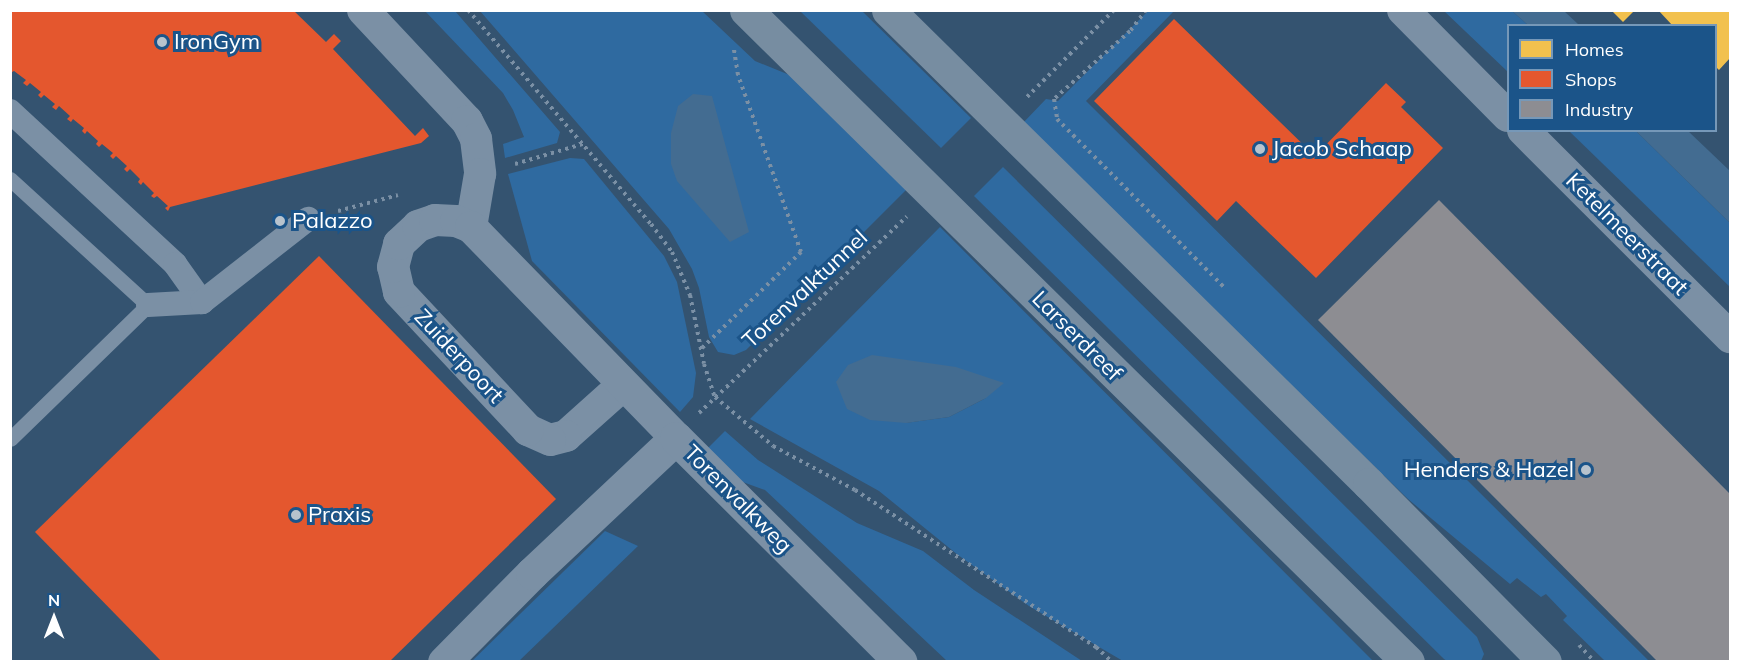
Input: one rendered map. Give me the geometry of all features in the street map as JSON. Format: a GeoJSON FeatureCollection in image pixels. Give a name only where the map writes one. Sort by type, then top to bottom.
{"type":"FeatureCollection","features":[{"type":"Feature","properties":{"kind":"main road","name":"Larserdreef"},"geometry":{"type":"LineString","coordinates":[[746,10],[1408,662]]}},
{"type":"Feature","properties":{"kind":"main road"},"geometry":{"type":"LineString","coordinates":[[888,10],[1369,484],[1545,662]]}},
{"type":"Feature","properties":{"kind":"street"},"geometry":{"type":"LineString","coordinates":[[363,10],[467,121],[476,139],[480,174],[471,227],[676,438]]}},
{"type":"Feature","properties":{"kind":"street"},"geometry":{"type":"LineString","coordinates":[[1403,10],[1507,114]]}},
{"type":"Feature","properties":{"kind":"street"},"geometry":{"type":"LineString","coordinates":[[10,111],[175,264],[202,302]]}},
{"type":"Feature","properties":{"kind":"street","name":"Ketelmeerstraat"},"geometry":{"type":"LineString","coordinates":[[1525,132],[1731,337]]}},
{"type":"Feature","properties":{"kind":"street"},"geometry":{"type":"LineString","coordinates":[[148,305],[202,302],[308,219]]}},
{"type":"Feature","properties":{"kind":"street","name":"Zuiderpoort"},"geometry":{"type":"LineString","coordinates":[[471,227],[456,221],[435,220],[418,226],[399,244],[393,267],[399,292],[528,430],[550,440],[566,436],[623,385]]}},
{"type":"Feature","properties":{"kind":"street","name":"Torenvalkweg"},"geometry":{"type":"LineString","coordinates":[[444,662],[531,573],[676,438],[901,662]]}},
{"type":"Feature","properties":{"kind":"lane"},"geometry":{"type":"LineString","coordinates":[[10,179],[148,305],[10,439]]}},
{"type":"Feature","properties":{"kind":"path"},"geometry":{"type":"LineString","coordinates":[[468,10],[651,224],[672,252],[690,295],[701,348],[715,397],[773,446],[855,490],[1096,647],[1112,662]]}},
{"type":"Feature","properties":{"kind":"path"},"geometry":{"type":"LineString","coordinates":[[1019,105],[1114,10]]}},
{"type":"Feature","properties":{"kind":"path"},"geometry":{"type":"LineString","coordinates":[[1146,10],[1130,31],[1054,99],[1057,119],[1232,295]]}},
{"type":"Feature","properties":{"kind":"path"},"geometry":{"type":"LineString","coordinates":[[701,348],[801,252],[738,75],[732,40]]}},
{"type":"Feature","properties":{"kind":"path","name":"Torenvalktunnel"},"geometry":{"type":"LineString","coordinates":[[715,397],[910,214]]}},
{"type":"Feature","properties":{"kind":"shaded area"},"geometry":{"type":"Polygon","coordinates":[[[425,11],[455,11],[560,132],[557,143],[505,158],[503,144],[524,137],[513,110],[503,93],[425,11]]]}},
{"type":"Feature","properties":{"kind":"shaded area"},"geometry":{"type":"Polygon","coordinates":[[[480,11],[702,11],[755,61],[792,76],[909,187],[746,350],[734,355],[718,352],[709,337],[699,288],[692,269],[669,229],[480,11]]]}},
{"type":"Feature","properties":{"kind":"shaded area"},"geometry":{"type":"Polygon","coordinates":[[[800,11],[862,11],[971,118],[941,148],[800,11]]]}},
{"type":"Feature","properties":{"kind":"shaded area"},"geometry":{"type":"Polygon","coordinates":[[[1148,11],[1174,11],[1086,101],[1649,661],[1605,661],[1563,620],[1567,616],[1546,594],[1541,597],[1517,578],[1510,584],[1408,499],[1022,124],[1046,99],[1058,101],[1148,11]]]}},
{"type":"Feature","properties":{"kind":"shaded area"},"geometry":{"type":"Polygon","coordinates":[[[1444,11],[1512,11],[1527,24],[1507,24],[1507,71],[1444,11]]]}},
{"type":"Feature","properties":{"kind":"shaded area"},"geometry":{"type":"Polygon","coordinates":[[[1512,11],[1564,11],[1578,24],[1527,24],[1512,11]]]}},
{"type":"Feature","properties":{"kind":"shaded area"},"geometry":{"type":"Polygon","coordinates":[[[693,94],[712,96],[749,232],[730,242],[677,181],[671,164],[671,133],[678,106],[693,94]]]}},
{"type":"Feature","properties":{"kind":"shaded area"},"geometry":{"type":"Polygon","coordinates":[[[1570,132],[1637,132],[1730,223],[1730,287],[1570,132]]]}},
{"type":"Feature","properties":{"kind":"shaded area"},"geometry":{"type":"Polygon","coordinates":[[[1637,132],[1689,132],[1730,171],[1730,223],[1637,132]]]}},
{"type":"Feature","properties":{"kind":"shaded area"},"geometry":{"type":"Polygon","coordinates":[[[570,158],[584,159],[664,256],[677,282],[696,373],[693,397],[680,412],[532,261],[508,174],[570,158]]]}},
{"type":"Feature","properties":{"kind":"shaded area"},"geometry":{"type":"Polygon","coordinates":[[[1003,167],[1477,637],[1484,654],[1481,661],[1447,661],[1444,659],[974,196],[1003,167]]]}},
{"type":"Feature","properties":{"kind":"shaded area"},"geometry":{"type":"Polygon","coordinates":[[[940,227],[1373,661],[1123,661],[1029,606],[958,555],[879,491],[750,419],[940,227]],[[986,398],[905,423],[949,417],[986,398]]]}},
{"type":"Feature","properties":{"kind":"shaded area"},"geometry":{"type":"Polygon","coordinates":[[[872,355],[956,367],[1004,383],[986,398],[949,417],[906,423],[870,420],[847,409],[836,382],[848,365],[872,355]]]}},
{"type":"Feature","properties":{"kind":"shaded area"},"geometry":{"type":"Polygon","coordinates":[[[725,431],[758,460],[857,523],[923,551],[974,590],[1082,661],[947,661],[765,490],[740,481],[708,448],[725,431]]]}},
{"type":"Feature","properties":{"kind":"shaded area"},"geometry":{"type":"Polygon","coordinates":[[[605,531],[638,546],[519,661],[472,661],[605,531]]]}},
{"type":"Feature","properties":{"kind":"building: Homes"},"geometry":{"type":"Polygon","coordinates":[[[1611,10],[1635,10],[1623,22],[1611,10]]]}},
{"type":"Feature","properties":{"kind":"building: Homes"},"geometry":{"type":"Polygon","coordinates":[[[1658,10],[1730,10],[1730,58],[1719,70],[1717,68],[1717,24],[1671,24],[1658,10]]]}},
{"type":"Feature","properties":{"kind":"building: Shops"},"geometry":{"type":"Polygon","coordinates":[[[10,10],[293,10],[326,42],[334,34],[341,41],[333,49],[415,136],[423,128],[429,136],[421,143],[170,207],[168,211],[165,208],[168,206],[157,196],[154,198],[151,196],[154,193],[143,182],[141,185],[138,182],[140,179],[130,169],[127,172],[124,169],[127,166],[116,156],[113,159],[110,156],[113,153],[102,144],[99,147],[96,144],[98,141],[87,131],[85,134],[82,131],[84,128],[73,119],[71,122],[67,119],[70,116],[59,106],[56,110],[52,107],[55,104],[44,95],[41,98],[38,95],[41,92],[30,83],[27,86],[23,83],[26,80],[14,71],[10,73],[10,10]]]}},
{"type":"Feature","properties":{"kind":"building: Shops"},"geometry":{"type":"Polygon","coordinates":[[[1174,19],[1315,156],[1386,83],[1406,102],[1401,107],[1443,148],[1316,278],[1236,201],[1217,221],[1094,101],[1174,19]]]}},
{"type":"Feature","properties":{"kind":"building: Shops"},"geometry":{"type":"Polygon","coordinates":[[[319,256],[556,499],[389,662],[162,662],[35,532],[319,256]]]}},
{"type":"Feature","properties":{"kind":"building: Industry"},"geometry":{"type":"Polygon","coordinates":[[[1439,200],[1730,494],[1730,662],[1658,662],[1318,320],[1439,200]]]}},
{"type":"Feature","properties":{"kind":"place","name":"IronGym"},"geometry":{"type":"Point","coordinates":[162,42]}},
{"type":"Feature","properties":{"kind":"place","name":"Jacob Schaap"},"geometry":{"type":"Point","coordinates":[1260,149]}},
{"type":"Feature","properties":{"kind":"place","name":"Palazzo"},"geometry":{"type":"Point","coordinates":[280,221]}},
{"type":"Feature","properties":{"kind":"place","name":"Henders & Hazel"},"geometry":{"type":"Point","coordinates":[1586,470]}},
{"type":"Feature","properties":{"kind":"place","name":"Praxis"},"geometry":{"type":"Point","coordinates":[296,515]}}]}
